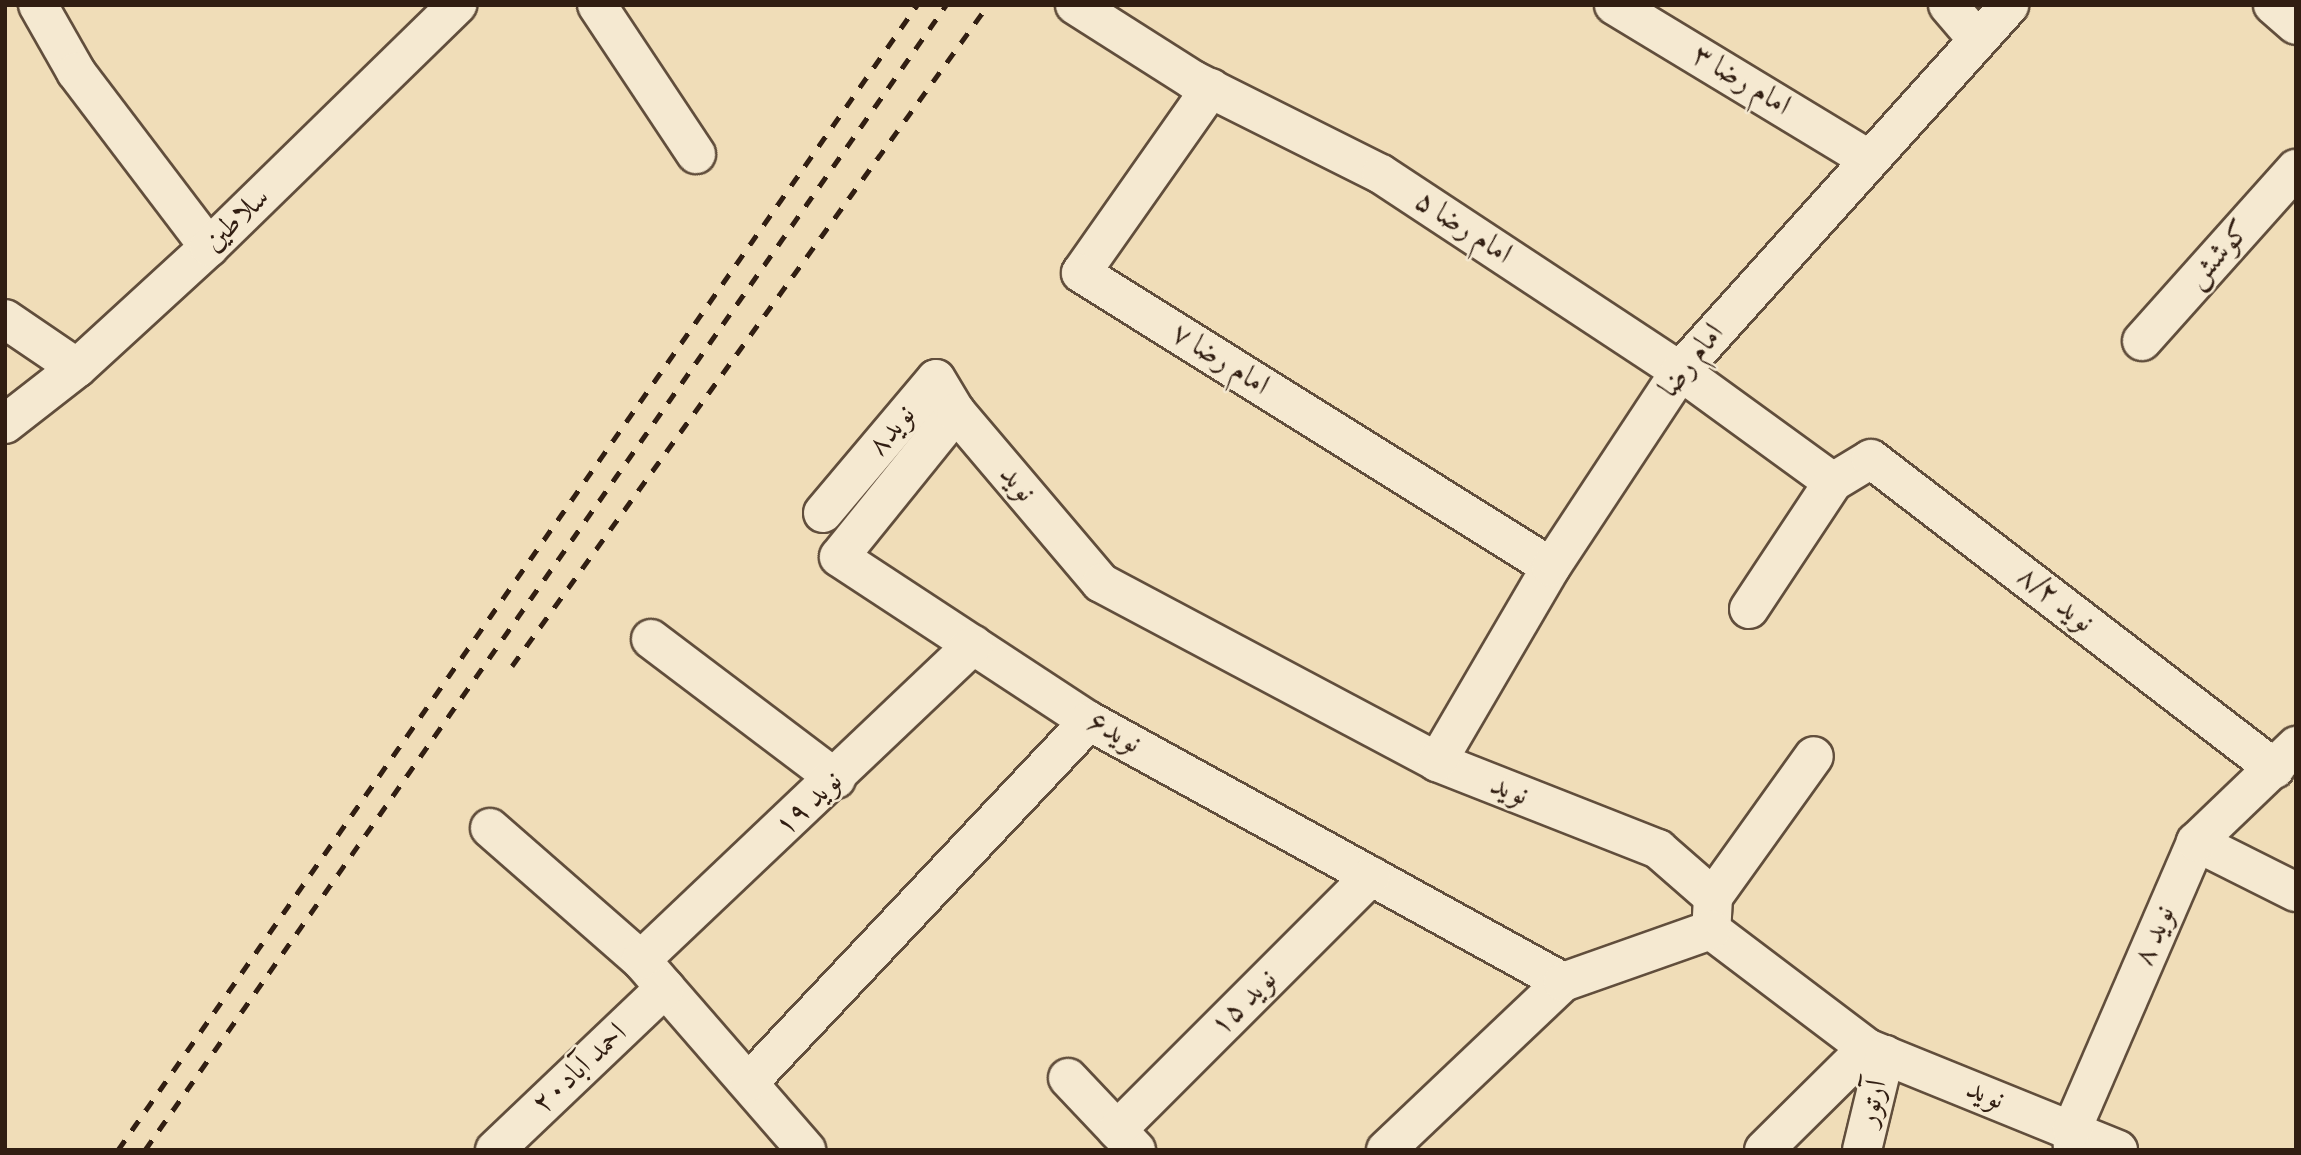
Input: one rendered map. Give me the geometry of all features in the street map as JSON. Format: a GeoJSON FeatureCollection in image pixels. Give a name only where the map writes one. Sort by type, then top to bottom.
{"type":"FeatureCollection","features":[{"type":"Feature","properties":{"kind":"street"},"geometry":{"type":"LineString","coordinates":[[38,5],[76,72],[209,247]]}},
{"type":"Feature","properties":{"kind":"street","name":"سلاطین"},"geometry":{"type":"LineString","coordinates":[[5,424],[77,368],[209,247],[457,5]]}},
{"type":"Feature","properties":{"kind":"street"},"geometry":{"type":"LineString","coordinates":[[597,5],[696,154]]}},
{"type":"Feature","properties":{"kind":"street","name":"امام رضا ۵"},"geometry":{"type":"LineString","coordinates":[[1075,5],[1211,88],[1381,174],[1680,371],[1833,482]]}},
{"type":"Feature","properties":{"kind":"street","name":"امام رضا ۳"},"geometry":{"type":"LineString","coordinates":[[1614,5],[1867,158]]}},
{"type":"Feature","properties":{"kind":"street"},"geometry":{"type":"LineString","coordinates":[[1948,5],[1977,39]]}},
{"type":"Feature","properties":{"kind":"street","name":"امام رضا"},"geometry":{"type":"LineString","coordinates":[[1437,762],[1551,567],[1680,371],[1867,158],[2008,5]]}},
{"type":"Feature","properties":{"kind":"street"},"geometry":{"type":"LineString","coordinates":[[2273,5],[2296,25]]}},
{"type":"Feature","properties":{"kind":"street","name":"امام رضا ۷"},"geometry":{"type":"LineString","coordinates":[[1211,88],[1081,273],[1551,567]]}},
{"type":"Feature","properties":{"kind":"street","name":"کوشش"},"geometry":{"type":"LineString","coordinates":[[2142,341],[2296,169]]}},
{"type":"Feature","properties":{"kind":"street"},"geometry":{"type":"LineString","coordinates":[[5,319],[77,368]]}},
{"type":"Feature","properties":{"kind":"street","name":"نوید۸"},"geometry":{"type":"LineString","coordinates":[[823,513],[936,379],[956,412]]}},
{"type":"Feature","properties":{"kind":"street","name":"نوید۶"},"geometry":{"type":"LineString","coordinates":[[956,412],[839,557],[1089,721],[1563,982]]}},
{"type":"Feature","properties":{"kind":"street","name":"نوید"},"geometry":{"type":"LineString","coordinates":[[956,412],[1101,583],[1437,762],[1658,849],[1712,914],[1876,1052],[2073,1140],[2118,1150]]}},
{"type":"Feature","properties":{"kind":"street","name":"نوید ۸/۲"},"geometry":{"type":"LineString","coordinates":[[1833,482],[1871,459],[2285,758]]}},
{"type":"Feature","properties":{"kind":"street"},"geometry":{"type":"LineString","coordinates":[[1749,609],[1833,482]]}},
{"type":"Feature","properties":{"kind":"street"},"geometry":{"type":"LineString","coordinates":[[651,639],[836,779]]}},
{"type":"Feature","properties":{"kind":"street","name":"نوید ۱۹"},"geometry":{"type":"LineString","coordinates":[[653,974],[836,779],[973,645]]}},
{"type":"Feature","properties":{"kind":"street"},"geometry":{"type":"LineString","coordinates":[[749,1082],[1089,721]]}},
{"type":"Feature","properties":{"kind":"street"},"geometry":{"type":"LineString","coordinates":[[1386,1150],[1563,982],[1712,914],[1814,756]]}},
{"type":"Feature","properties":{"kind":"street","name":"نوید ۸"},"geometry":{"type":"LineString","coordinates":[[2073,1140],[2196,842],[2285,758]]}},
{"type":"Feature","properties":{"kind":"street"},"geometry":{"type":"LineString","coordinates":[[490,828],[653,974],[806,1150]]}},
{"type":"Feature","properties":{"kind":"street"},"geometry":{"type":"LineString","coordinates":[[2196,842],[2296,892]]}},
{"type":"Feature","properties":{"kind":"street","name":"نوید ۱۵"},"geometry":{"type":"LineString","coordinates":[[1127,1140],[1371,876]]}},
{"type":"Feature","properties":{"kind":"street","name":"احمد آباد۲۰"},"geometry":{"type":"LineString","coordinates":[[495,1150],[653,974]]}},
{"type":"Feature","properties":{"kind":"street"},"geometry":{"type":"LineString","coordinates":[[1764,1150],[1876,1052]]}},
{"type":"Feature","properties":{"kind":"street","name":"آرتور"},"geometry":{"type":"LineString","coordinates":[[1862,1150],[1876,1052]]}},
{"type":"Feature","properties":{"kind":"street"},"geometry":{"type":"LineString","coordinates":[[1068,1078],[1127,1140]]}},
{"type":"Feature","properties":{"kind":"railway"},"geometry":{"type":"LineString","coordinates":[[118,1150],[917,5]]}},
{"type":"Feature","properties":{"kind":"railway"},"geometry":{"type":"LineString","coordinates":[[145,1150],[946,5]]}},
{"type":"Feature","properties":{"kind":"railway"},"geometry":{"type":"LineString","coordinates":[[512,666],[988,5]]}}]}
